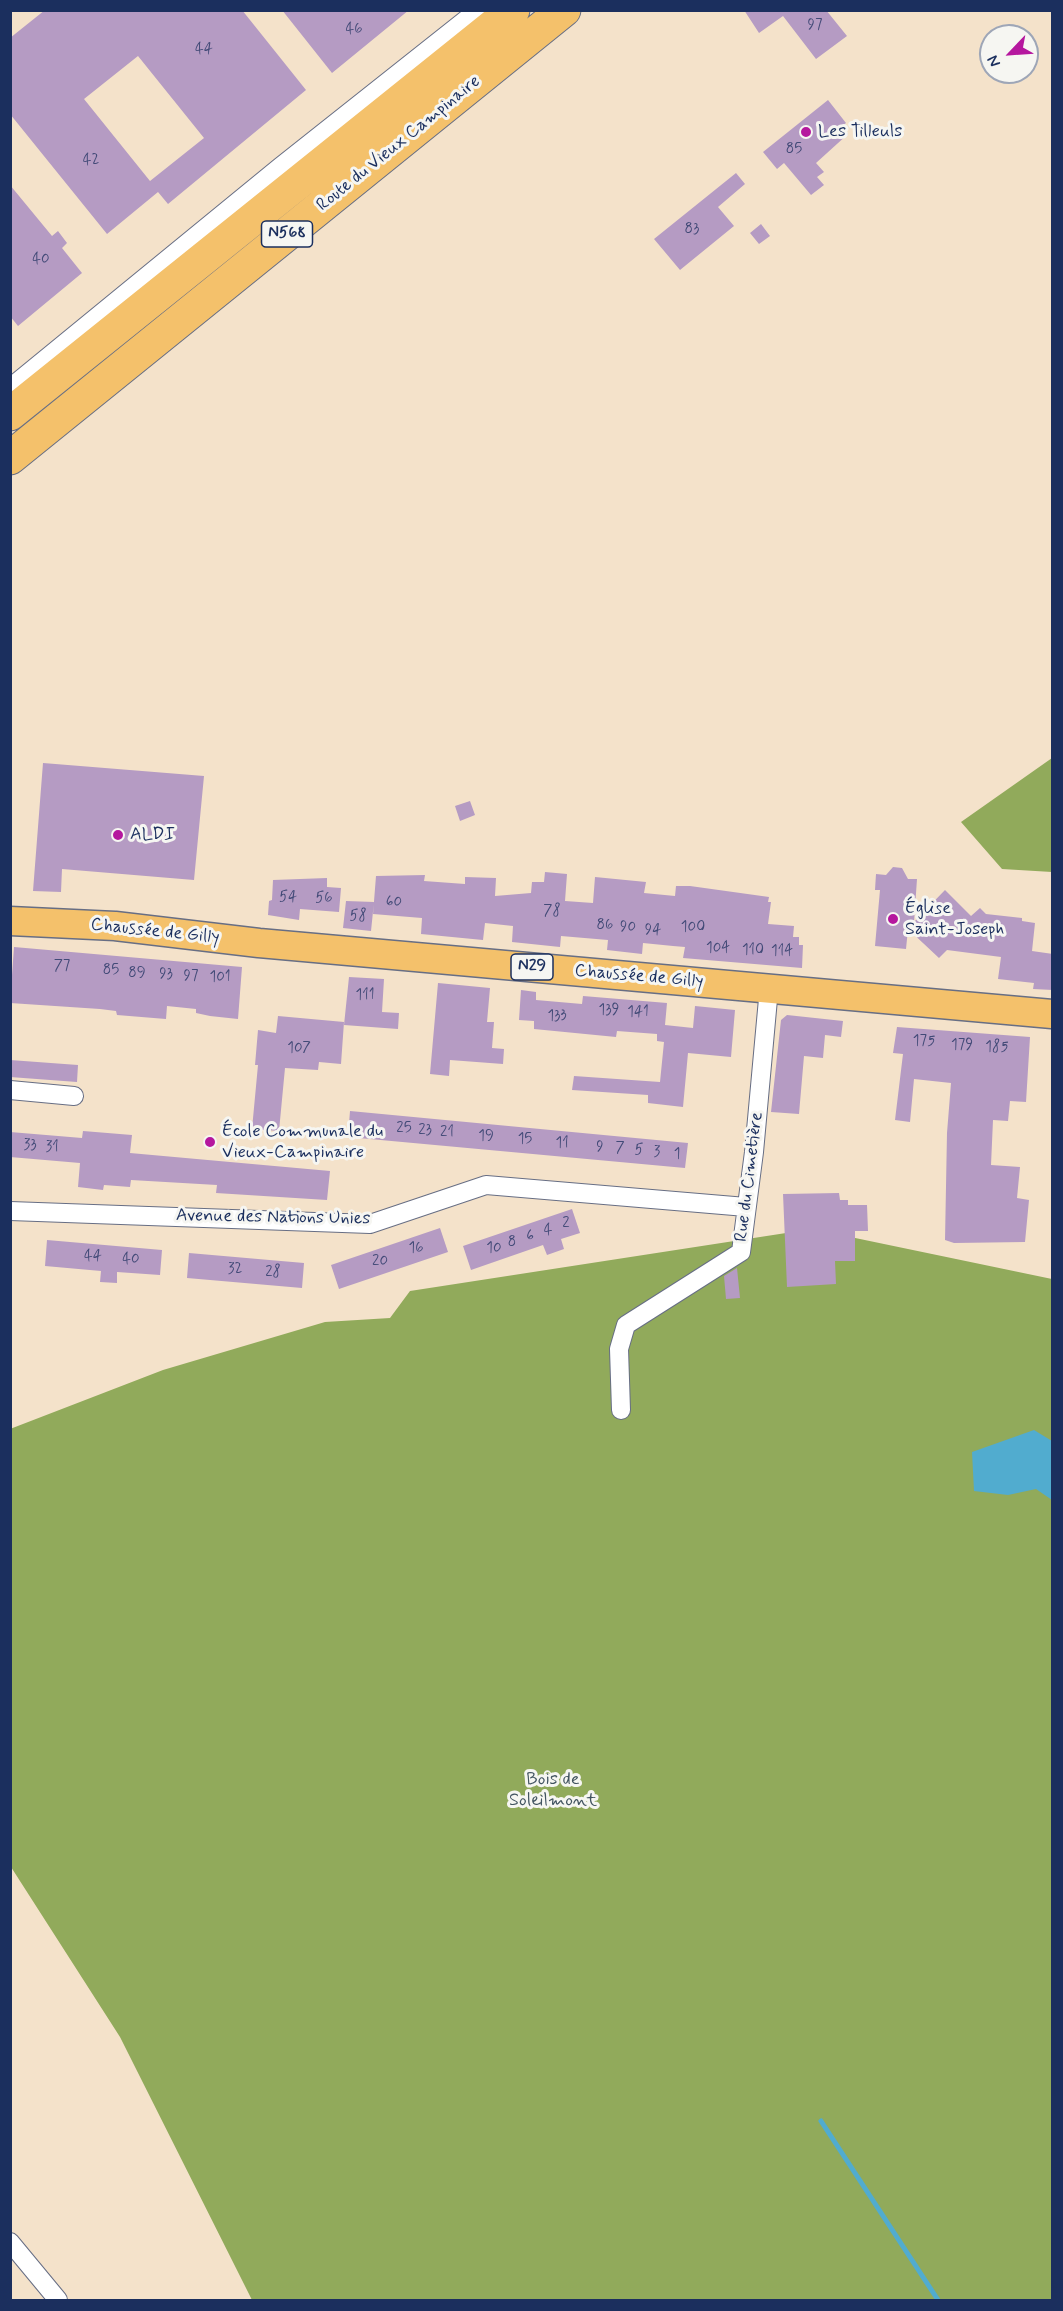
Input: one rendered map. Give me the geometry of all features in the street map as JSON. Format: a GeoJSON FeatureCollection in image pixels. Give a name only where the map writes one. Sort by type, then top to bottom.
{"type":"FeatureCollection","features":[{"type":"Feature","properties":{"kind":"highway","name":"Route du Vieux Campinaire"},"geometry":{"type":"LineString","coordinates":[[10,414],[513,10]]}},
{"type":"Feature","properties":{"kind":"highway","name":"Route du Vieux Campinaire"},"geometry":{"type":"LineString","coordinates":[[10,458],[564,10]]}},
{"type":"Feature","properties":{"kind":"main road","name":"Chaussée de Gilly"},"geometry":{"type":"LineString","coordinates":[[10,921],[115,926],[259,943],[1053,1014]]}},
{"type":"Feature","properties":{"kind":"street"},"geometry":{"type":"LineString","coordinates":[[10,388],[280,167],[478,10]]}},
{"type":"Feature","properties":{"kind":"street","name":"Rue du Cimetière"},"geometry":{"type":"LineString","coordinates":[[621,1410],[619,1349],[626,1324],[741,1252],[754,1152],[769,988]]}},
{"type":"Feature","properties":{"kind":"street"},"geometry":{"type":"LineString","coordinates":[[10,1090],[74,1096]]}},
{"type":"Feature","properties":{"kind":"street","name":"Avenue des Nations Unies"},"geometry":{"type":"LineString","coordinates":[[10,1210],[370,1224],[486,1185],[746,1207]]}},
{"type":"Feature","properties":{"kind":"street"},"geometry":{"type":"LineString","coordinates":[[10,2242],[58,2301]]}},
{"type":"Feature","properties":{"kind":"green space"},"geometry":{"type":"Polygon","coordinates":[[[1052,758],[1052,872],[1002,869],[961,822],[1052,758]]]}},
{"type":"Feature","properties":{"kind":"green space","name":"Bois de Soleilmont"},"geometry":{"type":"Polygon","coordinates":[[[812,1229],[1052,1279],[1052,2300],[252,2300],[120,2037],[11,1867],[10,1429],[163,1370],[325,1322],[390,1318],[410,1291],[812,1229]]]}},
{"type":"Feature","properties":{"kind":"water"},"geometry":{"type":"Polygon","coordinates":[[[1034,1430],[1052,1441],[1052,1500],[1036,1489],[1008,1495],[974,1491],[972,1452],[1034,1430]]]}},
{"type":"Feature","properties":{"kind":"building"},"geometry":{"type":"Polygon","coordinates":[[[45,10],[242,10],[306,90],[168,204],[158,192],[107,234],[10,114],[10,38],[45,10]],[[138,56],[84,99],[150,181],[204,138],[138,56]]]}},
{"type":"Feature","properties":{"kind":"building"},"geometry":{"type":"Polygon","coordinates":[[[282,10],[409,10],[332,73],[282,10]]]}},
{"type":"Feature","properties":{"kind":"building"},"geometry":{"type":"Polygon","coordinates":[[[744,10],[826,10],[847,36],[816,59],[783,16],[759,33],[744,10]]]}},
{"type":"Feature","properties":{"kind":"building"},"geometry":{"type":"Polygon","coordinates":[[[828,100],[846,123],[842,126],[848,134],[816,163],[824,172],[817,177],[824,185],[811,195],[784,163],[777,169],[763,152],[828,100]]]}},
{"type":"Feature","properties":{"kind":"building"},"geometry":{"type":"Polygon","coordinates":[[[736,173],[745,184],[718,207],[734,226],[680,270],[654,239],[736,173]]]}},
{"type":"Feature","properties":{"kind":"building"},"geometry":{"type":"Polygon","coordinates":[[[10,185],[52,236],[58,231],[67,243],[62,248],[82,273],[18,326],[10,316],[10,185]]]}},
{"type":"Feature","properties":{"kind":"building"},"geometry":{"type":"Polygon","coordinates":[[[761,224],[770,236],[759,244],[750,233],[761,224]]]}},
{"type":"Feature","properties":{"kind":"building","name":"ALDI"},"geometry":{"type":"Polygon","coordinates":[[[43,763],[204,776],[194,880],[62,869],[61,892],[33,891],[43,763]]]}},
{"type":"Feature","properties":{"kind":"building"},"geometry":{"type":"Polygon","coordinates":[[[470,801],[475,815],[460,821],[455,806],[470,801]]]}},
{"type":"Feature","properties":{"kind":"building"},"geometry":{"type":"Polygon","coordinates":[[[893,867],[902,868],[908,879],[917,879],[914,922],[945,890],[971,916],[980,908],[986,914],[1022,918],[1022,921],[1035,923],[1032,951],[1053,954],[1053,990],[1033,989],[1034,983],[998,979],[1001,957],[947,950],[939,958],[908,929],[906,949],[875,946],[880,890],[875,890],[876,874],[886,875],[893,867]]]}},
{"type":"Feature","properties":{"kind":"building"},"geometry":{"type":"Polygon","coordinates":[[[545,872],[567,874],[565,901],[593,903],[595,877],[646,882],[644,893],[675,896],[676,886],[690,886],[769,897],[768,902],[771,902],[768,924],[794,926],[793,937],[799,937],[799,945],[803,945],[802,968],[683,958],[685,947],[643,943],[642,954],[607,950],[608,940],[561,936],[560,947],[512,942],[513,926],[485,923],[483,940],[421,934],[422,918],[373,914],[376,876],[425,875],[424,881],[465,884],[465,877],[496,878],[495,896],[531,893],[532,882],[544,882],[545,872]]]}},
{"type":"Feature","properties":{"kind":"building"},"geometry":{"type":"Polygon","coordinates":[[[327,878],[327,887],[341,888],[339,912],[300,909],[299,920],[268,915],[269,901],[272,900],[273,880],[327,878]]]}},
{"type":"Feature","properties":{"kind":"building"},"geometry":{"type":"Polygon","coordinates":[[[346,901],[374,902],[371,931],[343,928],[346,901]]]}},
{"type":"Feature","properties":{"kind":"building"},"geometry":{"type":"Polygon","coordinates":[[[14,947],[242,967],[238,1019],[196,1013],[196,1009],[167,1006],[166,1019],[117,1015],[116,1011],[100,1009],[10,1003],[14,947]]]}},
{"type":"Feature","properties":{"kind":"building"},"geometry":{"type":"Polygon","coordinates":[[[349,977],[384,979],[382,1012],[399,1013],[398,1029],[344,1025],[349,977]]]}},
{"type":"Feature","properties":{"kind":"building"},"geometry":{"type":"Polygon","coordinates":[[[438,983],[490,988],[487,1022],[494,1022],[492,1048],[504,1049],[503,1064],[450,1060],[449,1076],[430,1074],[438,983]]]}},
{"type":"Feature","properties":{"kind":"building"},"geometry":{"type":"Polygon","coordinates":[[[521,990],[536,992],[536,1000],[582,1004],[583,996],[667,1003],[665,1025],[693,1028],[695,1006],[735,1010],[731,1057],[688,1053],[683,1107],[648,1103],[648,1095],[572,1090],[574,1076],[660,1082],[664,1042],[657,1041],[657,1034],[617,1031],[616,1037],[534,1029],[534,1021],[519,1020],[521,990]]]}},
{"type":"Feature","properties":{"kind":"building"},"geometry":{"type":"Polygon","coordinates":[[[787,1015],[843,1021],[841,1037],[825,1035],[823,1058],[804,1056],[799,1114],[771,1112],[781,1020],[787,1015]]]}},
{"type":"Feature","properties":{"kind":"building"},"geometry":{"type":"Polygon","coordinates":[[[278,1016],[344,1022],[341,1064],[319,1062],[318,1070],[285,1068],[279,1131],[252,1129],[258,1065],[255,1065],[258,1030],[276,1033],[278,1016]]]}},
{"type":"Feature","properties":{"kind":"building"},"geometry":{"type":"Polygon","coordinates":[[[897,1027],[1030,1037],[1026,1102],[1010,1101],[1008,1121],[993,1120],[991,1165],[1020,1167],[1017,1198],[1029,1200],[1025,1242],[954,1243],[945,1240],[947,1133],[951,1083],[914,1079],[910,1122],[895,1120],[903,1054],[893,1053],[897,1027]]]}},
{"type":"Feature","properties":{"kind":"building"},"geometry":{"type":"Polygon","coordinates":[[[10,1060],[78,1065],[77,1082],[10,1077],[10,1060]]]}},
{"type":"Feature","properties":{"kind":"building"},"geometry":{"type":"Polygon","coordinates":[[[350,1111],[688,1143],[685,1168],[348,1137],[350,1111]]]}},
{"type":"Feature","properties":{"kind":"building"},"geometry":{"type":"Polygon","coordinates":[[[83,1131],[132,1135],[130,1153],[330,1171],[327,1200],[216,1193],[217,1185],[131,1180],[130,1187],[104,1185],[103,1190],[78,1187],[80,1163],[10,1157],[10,1132],[82,1138],[83,1131]]]}},
{"type":"Feature","properties":{"kind":"building"},"geometry":{"type":"Polygon","coordinates":[[[839,1193],[840,1200],[848,1200],[848,1205],[867,1205],[868,1231],[855,1231],[855,1261],[835,1261],[836,1284],[787,1287],[783,1194],[839,1193]]]}},
{"type":"Feature","properties":{"kind":"building"},"geometry":{"type":"Polygon","coordinates":[[[572,1209],[580,1233],[561,1239],[564,1249],[547,1255],[543,1245],[471,1270],[463,1246],[572,1209]]]}},
{"type":"Feature","properties":{"kind":"building"},"geometry":{"type":"Polygon","coordinates":[[[440,1228],[448,1252],[339,1289],[331,1265],[440,1228]]]}},
{"type":"Feature","properties":{"kind":"building"},"geometry":{"type":"Polygon","coordinates":[[[47,1240],[162,1250],[160,1275],[117,1272],[117,1283],[100,1282],[101,1271],[45,1266],[47,1240]]]}},
{"type":"Feature","properties":{"kind":"building"},"geometry":{"type":"Polygon","coordinates":[[[189,1253],[304,1263],[302,1288],[187,1278],[189,1253]]]}},
{"type":"Feature","properties":{"kind":"building"},"geometry":{"type":"Polygon","coordinates":[[[737,1268],[740,1298],[726,1299],[724,1276],[737,1268]]]}},
{"type":"Feature","properties":{"kind":"waterway"},"geometry":{"type":"LineString","coordinates":[[821,2121],[938,2300]]}},
{"type":"Feature","properties":{"kind":"place","name":"Les Tilleuls"},"geometry":{"type":"Point","coordinates":[806,132]}},
{"type":"Feature","properties":{"kind":"place","name":"ALDI"},"geometry":{"type":"Point","coordinates":[118,835]}},
{"type":"Feature","properties":{"kind":"place","name":"Église Saint-Joseph"},"geometry":{"type":"Point","coordinates":[893,919]}},
{"type":"Feature","properties":{"kind":"place","name":"École Communale du Vieux-Campinaire"},"geometry":{"type":"Point","coordinates":[210,1142]}}]}
